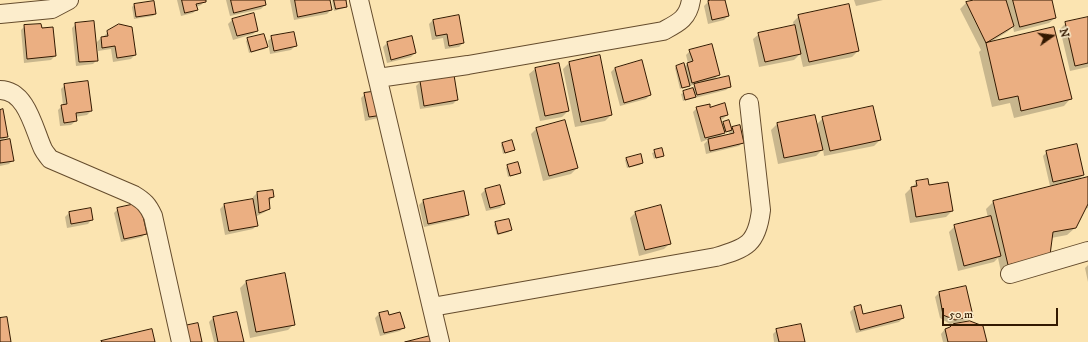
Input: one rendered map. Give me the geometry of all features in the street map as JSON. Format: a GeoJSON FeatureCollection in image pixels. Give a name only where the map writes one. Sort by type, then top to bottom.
{"type":"FeatureCollection","features":[{"type":"Feature","properties":{"kind":"street"},"geometry":{"type":"LineString","coordinates":[[0,14],[52,9],[69,0]]}},
{"type":"Feature","properties":{"kind":"street"},"geometry":{"type":"LineString","coordinates":[[359,0],[440,342]]}},
{"type":"Feature","properties":{"kind":"street"},"geometry":{"type":"LineString","coordinates":[[378,78],[468,65],[663,31],[678,24],[685,18],[691,0]]}},
{"type":"Feature","properties":{"kind":"street"},"geometry":{"type":"LineString","coordinates":[[0,90],[12,92],[22,102],[28,112],[44,150],[50,159],[134,195],[144,201],[153,216],[181,342]]}},
{"type":"Feature","properties":{"kind":"street"},"geometry":{"type":"LineString","coordinates":[[432,307],[716,257],[738,250],[753,239],[759,226],[760,210],[748,103]]}},
{"type":"Feature","properties":{"kind":"street"},"geometry":{"type":"LineString","coordinates":[[1010,274],[1088,251]]}},
{"type":"Feature","properties":{"kind":"building"},"geometry":{"type":"Polygon","coordinates":[[[182,0],[206,0],[206,2],[196,4],[198,10],[185,13],[182,0]]]}},
{"type":"Feature","properties":{"kind":"building"},"geometry":{"type":"Polygon","coordinates":[[[231,0],[265,0],[266,5],[234,13],[231,0]]]}},
{"type":"Feature","properties":{"kind":"building"},"geometry":{"type":"Polygon","coordinates":[[[295,0],[330,0],[332,10],[298,17],[295,0]]]}},
{"type":"Feature","properties":{"kind":"building"},"geometry":{"type":"Polygon","coordinates":[[[334,0],[346,0],[347,7],[336,9],[334,0]]]}},
{"type":"Feature","properties":{"kind":"building"},"geometry":{"type":"Polygon","coordinates":[[[725,0],[729,16],[712,20],[708,1],[725,0]]]}},
{"type":"Feature","properties":{"kind":"building"},"geometry":{"type":"Polygon","coordinates":[[[974,0],[1006,0],[1014,26],[986,43],[966,2],[974,0]]]}},
{"type":"Feature","properties":{"kind":"building"},"geometry":{"type":"Polygon","coordinates":[[[1013,0],[1052,0],[1056,18],[1020,27],[1013,0]]]}},
{"type":"Feature","properties":{"kind":"building"},"geometry":{"type":"Polygon","coordinates":[[[154,1],[156,14],[136,17],[134,4],[154,1]]]}},
{"type":"Feature","properties":{"kind":"building"},"geometry":{"type":"Polygon","coordinates":[[[849,4],[859,51],[809,62],[798,15],[849,4]]]}},
{"type":"Feature","properties":{"kind":"building"},"geometry":{"type":"Polygon","coordinates":[[[254,13],[258,31],[237,36],[232,19],[254,13]]]}},
{"type":"Feature","properties":{"kind":"building"},"geometry":{"type":"Polygon","coordinates":[[[459,15],[464,43],[449,46],[447,34],[436,36],[433,20],[459,15]]]}},
{"type":"Feature","properties":{"kind":"building"},"geometry":{"type":"Polygon","coordinates":[[[1088,17],[1088,63],[1075,66],[1065,22],[1088,17]]]}},
{"type":"Feature","properties":{"kind":"building"},"geometry":{"type":"Polygon","coordinates":[[[94,21],[98,61],[79,62],[75,23],[94,21]]]}},
{"type":"Feature","properties":{"kind":"building"},"geometry":{"type":"Polygon","coordinates":[[[41,24],[42,28],[53,27],[56,56],[27,59],[24,25],[41,24]]]}},
{"type":"Feature","properties":{"kind":"building"},"geometry":{"type":"Polygon","coordinates":[[[119,24],[132,27],[136,55],[117,58],[115,46],[102,48],[101,37],[108,36],[107,31],[119,24]]]}},
{"type":"Feature","properties":{"kind":"building"},"geometry":{"type":"Polygon","coordinates":[[[795,25],[801,54],[765,62],[758,33],[795,25]]]}},
{"type":"Feature","properties":{"kind":"building"},"geometry":{"type":"Polygon","coordinates":[[[1054,27],[1072,99],[1021,111],[1018,96],[999,100],[986,43],[1054,27]]]}},
{"type":"Feature","properties":{"kind":"building"},"geometry":{"type":"Polygon","coordinates":[[[294,32],[297,46],[274,51],[271,36],[294,32]]]}},
{"type":"Feature","properties":{"kind":"building"},"geometry":{"type":"Polygon","coordinates":[[[264,34],[268,47],[251,52],[247,38],[264,34]]]}},
{"type":"Feature","properties":{"kind":"building"},"geometry":{"type":"Polygon","coordinates":[[[412,36],[416,53],[391,60],[387,42],[412,36]]]}},
{"type":"Feature","properties":{"kind":"building"},"geometry":{"type":"Polygon","coordinates":[[[712,44],[720,75],[692,83],[687,63],[693,61],[689,50],[712,44]]]}},
{"type":"Feature","properties":{"kind":"building"},"geometry":{"type":"Polygon","coordinates":[[[600,55],[612,115],[581,122],[569,62],[600,55]]]}},
{"type":"Feature","properties":{"kind":"building"},"geometry":{"type":"Polygon","coordinates":[[[642,60],[651,95],[624,103],[615,68],[642,60]]]}},
{"type":"Feature","properties":{"kind":"building"},"geometry":{"type":"Polygon","coordinates":[[[559,63],[569,111],[545,116],[535,68],[559,63]]]}},
{"type":"Feature","properties":{"kind":"building"},"geometry":{"type":"Polygon","coordinates":[[[684,63],[690,86],[682,88],[676,66],[684,63]]]}},
{"type":"Feature","properties":{"kind":"building"},"geometry":{"type":"Polygon","coordinates":[[[454,75],[458,100],[424,106],[420,81],[454,75]]]}},
{"type":"Feature","properties":{"kind":"building"},"geometry":{"type":"Polygon","coordinates":[[[729,76],[731,87],[697,95],[694,84],[729,76]]]}},
{"type":"Feature","properties":{"kind":"building"},"geometry":{"type":"Polygon","coordinates":[[[88,81],[92,111],[76,113],[77,121],[64,123],[61,105],[67,104],[64,84],[88,81]]]}},
{"type":"Feature","properties":{"kind":"building"},"geometry":{"type":"Polygon","coordinates":[[[693,88],[696,97],[685,100],[683,91],[693,88]]]}},
{"type":"Feature","properties":{"kind":"building"},"geometry":{"type":"Polygon","coordinates":[[[378,91],[383,115],[369,117],[364,93],[378,91]]]}},
{"type":"Feature","properties":{"kind":"building"},"geometry":{"type":"Polygon","coordinates":[[[725,103],[728,115],[720,117],[725,133],[705,138],[696,107],[710,104],[710,107],[725,103]]]}},
{"type":"Feature","properties":{"kind":"building"},"geometry":{"type":"Polygon","coordinates":[[[873,106],[881,140],[830,151],[822,117],[873,106]]]}},
{"type":"Feature","properties":{"kind":"building"},"geometry":{"type":"Polygon","coordinates":[[[3,109],[8,137],[0,138],[0,110],[3,109]]]}},
{"type":"Feature","properties":{"kind":"building"},"geometry":{"type":"Polygon","coordinates":[[[815,115],[823,150],[784,158],[777,123],[815,115]]]}},
{"type":"Feature","properties":{"kind":"building"},"geometry":{"type":"Polygon","coordinates":[[[565,120],[578,168],[549,176],[536,128],[565,120]]]}},
{"type":"Feature","properties":{"kind":"building"},"geometry":{"type":"Polygon","coordinates":[[[729,120],[732,130],[726,132],[723,122],[729,120]]]}},
{"type":"Feature","properties":{"kind":"building"},"geometry":{"type":"Polygon","coordinates":[[[740,125],[744,143],[710,151],[708,139],[734,133],[732,127],[740,125]]]}},
{"type":"Feature","properties":{"kind":"building"},"geometry":{"type":"Polygon","coordinates":[[[10,139],[14,161],[0,163],[0,141],[10,139]]]}},
{"type":"Feature","properties":{"kind":"building"},"geometry":{"type":"Polygon","coordinates":[[[512,140],[515,150],[505,153],[502,143],[512,140]]]}},
{"type":"Feature","properties":{"kind":"building"},"geometry":{"type":"Polygon","coordinates":[[[1077,144],[1084,175],[1053,182],[1046,151],[1077,144]]]}},
{"type":"Feature","properties":{"kind":"building"},"geometry":{"type":"Polygon","coordinates":[[[662,148],[664,156],[656,158],[654,150],[662,148]]]}},
{"type":"Feature","properties":{"kind":"building"},"geometry":{"type":"Polygon","coordinates":[[[641,154],[643,163],[629,167],[626,158],[641,154]]]}},
{"type":"Feature","properties":{"kind":"building"},"geometry":{"type":"Polygon","coordinates":[[[518,162],[521,173],[510,176],[507,165],[518,162]]]}},
{"type":"Feature","properties":{"kind":"building"},"geometry":{"type":"Polygon","coordinates":[[[1088,177],[1088,204],[1076,228],[1053,232],[1050,255],[1008,265],[993,201],[1088,177]]]}},
{"type":"Feature","properties":{"kind":"building"},"geometry":{"type":"Polygon","coordinates":[[[928,179],[929,185],[948,182],[953,211],[916,217],[911,187],[917,186],[916,181],[928,179]]]}},
{"type":"Feature","properties":{"kind":"building"},"geometry":{"type":"Polygon","coordinates":[[[500,185],[505,204],[490,208],[485,189],[500,185]]]}},
{"type":"Feature","properties":{"kind":"building"},"geometry":{"type":"Polygon","coordinates":[[[273,190],[274,197],[269,198],[270,209],[259,213],[257,192],[273,190]]]}},
{"type":"Feature","properties":{"kind":"building"},"geometry":{"type":"Polygon","coordinates":[[[464,191],[469,215],[428,224],[423,200],[464,191]]]}},
{"type":"Feature","properties":{"kind":"building"},"geometry":{"type":"Polygon","coordinates":[[[253,199],[258,226],[229,231],[224,204],[253,199]]]}},
{"type":"Feature","properties":{"kind":"building"},"geometry":{"type":"Polygon","coordinates":[[[140,203],[147,234],[124,239],[117,208],[140,203]]]}},
{"type":"Feature","properties":{"kind":"building"},"geometry":{"type":"Polygon","coordinates":[[[661,205],[671,244],[645,250],[635,212],[661,205]]]}},
{"type":"Feature","properties":{"kind":"building"},"geometry":{"type":"Polygon","coordinates":[[[91,208],[93,220],[71,224],[69,212],[91,208]]]}},
{"type":"Feature","properties":{"kind":"building"},"geometry":{"type":"Polygon","coordinates":[[[991,216],[1001,256],[964,266],[954,225],[991,216]]]}},
{"type":"Feature","properties":{"kind":"building"},"geometry":{"type":"Polygon","coordinates":[[[509,219],[512,230],[498,234],[495,222],[509,219]]]}},
{"type":"Feature","properties":{"kind":"building"},"geometry":{"type":"Polygon","coordinates":[[[285,273],[295,325],[256,332],[246,281],[285,273]]]}},
{"type":"Feature","properties":{"kind":"building"},"geometry":{"type":"Polygon","coordinates":[[[966,286],[973,316],[955,320],[943,315],[939,292],[966,286]]]}},
{"type":"Feature","properties":{"kind":"building"},"geometry":{"type":"Polygon","coordinates":[[[861,305],[863,314],[901,305],[904,318],[860,330],[854,307],[861,305]]]}},
{"type":"Feature","properties":{"kind":"building"},"geometry":{"type":"Polygon","coordinates":[[[388,311],[389,315],[400,312],[405,328],[384,333],[379,313],[388,311]]]}},
{"type":"Feature","properties":{"kind":"building"},"geometry":{"type":"Polygon","coordinates":[[[237,312],[244,342],[218,342],[213,317],[237,312]]]}},
{"type":"Feature","properties":{"kind":"building"},"geometry":{"type":"Polygon","coordinates":[[[7,317],[11,342],[0,342],[0,318],[7,317]]]}},
{"type":"Feature","properties":{"kind":"building"},"geometry":{"type":"Polygon","coordinates":[[[970,321],[983,326],[987,342],[948,342],[945,329],[953,324],[970,321]]]}},
{"type":"Feature","properties":{"kind":"building"},"geometry":{"type":"Polygon","coordinates":[[[198,323],[202,342],[188,342],[184,326],[198,323]]]}},
{"type":"Feature","properties":{"kind":"building"},"geometry":{"type":"Polygon","coordinates":[[[801,324],[805,342],[779,342],[776,329],[801,324]]]}},
{"type":"Feature","properties":{"kind":"building"},"geometry":{"type":"Polygon","coordinates":[[[152,329],[155,342],[101,341],[152,329]]]}},
{"type":"Feature","properties":{"kind":"building"},"geometry":{"type":"Polygon","coordinates":[[[430,336],[431,342],[405,342],[430,336]]]}}]}
